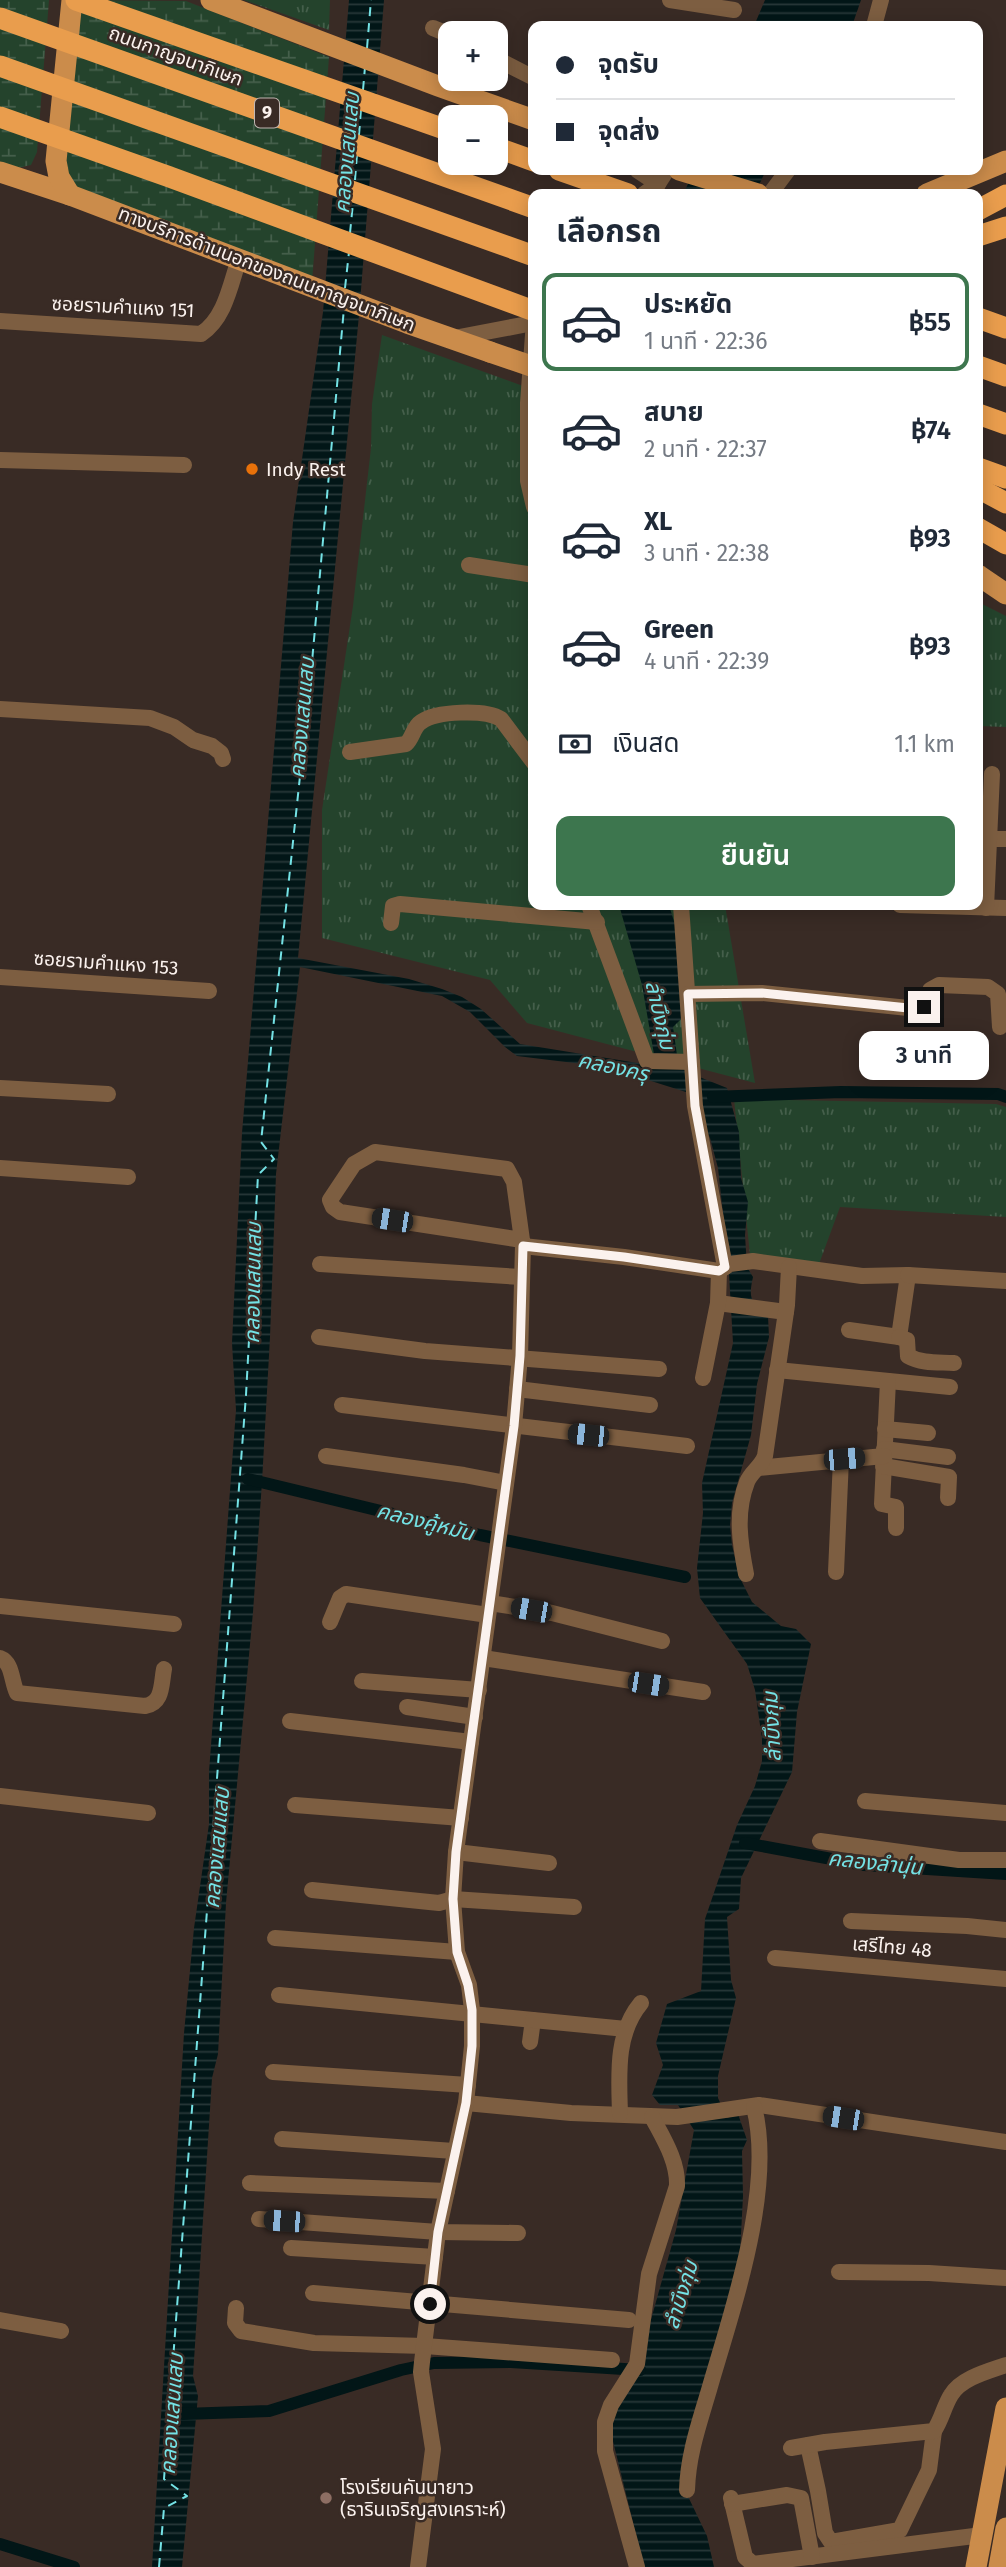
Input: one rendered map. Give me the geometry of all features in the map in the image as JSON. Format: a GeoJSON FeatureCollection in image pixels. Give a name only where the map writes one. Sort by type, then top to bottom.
{"type":"FeatureCollection","features":[{"type":"Feature","properties":{"kind":"highway"},"geometry":{"type":"LineString","coordinates":[[74,0],[438,127]]}},
{"type":"Feature","properties":{"kind":"highway","name":"ถนนกาญจนาภิเษก"},"geometry":{"type":"LineString","coordinates":[[0,18],[528,206]]}},
{"type":"Feature","properties":{"kind":"highway","name":"9"},"geometry":{"type":"LineString","coordinates":[[0,66],[528,254]]}},
{"type":"Feature","properties":{"kind":"highway"},"geometry":{"type":"LineString","coordinates":[[0,117],[528,309]]}},
{"type":"Feature","properties":{"kind":"highway"},"geometry":{"type":"LineString","coordinates":[[508,152],[528,159]]}},
{"type":"Feature","properties":{"kind":"highway"},"geometry":{"type":"LineString","coordinates":[[573,175],[614,189]]}},
{"type":"Feature","properties":{"kind":"highway"},"geometry":{"type":"LineString","coordinates":[[983,207],[1006,195]]}},
{"type":"Feature","properties":{"kind":"highway"},"geometry":{"type":"LineString","coordinates":[[983,234],[1006,227]]}},
{"type":"Feature","properties":{"kind":"highway"},"geometry":{"type":"LineString","coordinates":[[983,320],[1006,328]]}},
{"type":"Feature","properties":{"kind":"highway"},"geometry":{"type":"LineString","coordinates":[[983,368],[1006,376]]}},
{"type":"Feature","properties":{"kind":"highway"},"geometry":{"type":"LineString","coordinates":[[983,416],[1006,424]]}},
{"type":"Feature","properties":{"kind":"highway"},"geometry":{"type":"LineString","coordinates":[[983,470],[1006,478]]}},
{"type":"Feature","properties":{"kind":"highway"},"geometry":{"type":"LineString","coordinates":[[983,491],[1006,503]]}},
{"type":"Feature","properties":{"kind":"highway"},"geometry":{"type":"LineString","coordinates":[[983,531],[1006,544]]}},
{"type":"Feature","properties":{"kind":"main road"},"geometry":{"type":"LineString","coordinates":[[9,174],[43,170],[48,160],[61,0]]}},
{"type":"Feature","properties":{"kind":"main road"},"geometry":{"type":"LineString","coordinates":[[70,195],[59,177],[56,161],[74,0]]}},
{"type":"Feature","properties":{"kind":"main road"},"geometry":{"type":"LineString","coordinates":[[211,0],[528,118]]}},
{"type":"Feature","properties":{"kind":"main road"},"geometry":{"type":"LineString","coordinates":[[983,171],[1006,161]]}},
{"type":"Feature","properties":{"kind":"main road","name":"ทางบริการด้านนอกของถนนกาญจนาภิเษก"},"geometry":{"type":"LineString","coordinates":[[9,174],[407,323],[528,365]]}},
{"type":"Feature","properties":{"kind":"main road"},"geometry":{"type":"LineString","coordinates":[[695,175],[742,189]]}},
{"type":"Feature","properties":{"kind":"main road"},"geometry":{"type":"LineString","coordinates":[[939,189],[972,175]]}},
{"type":"Feature","properties":{"kind":"main road"},"geometry":{"type":"LineString","coordinates":[[983,578],[1006,594]]}},
{"type":"Feature","properties":{"kind":"main road"},"geometry":{"type":"LineString","coordinates":[[976,2567],[1006,2408]]}},
{"type":"Feature","properties":{"kind":"main road"},"geometry":{"type":"LineString","coordinates":[[999,2567],[1006,2528]]}},
{"type":"Feature","properties":{"kind":"street"},"geometry":{"type":"LineString","coordinates":[[670,0],[734,5]]}},
{"type":"Feature","properties":{"kind":"street"},"geometry":{"type":"LineString","coordinates":[[875,21],[881,0]]}},
{"type":"Feature","properties":{"kind":"street"},"geometry":{"type":"LineString","coordinates":[[433,28],[438,30]]}},
{"type":"Feature","properties":{"kind":"street"},"geometry":{"type":"LineString","coordinates":[[508,65],[528,75]]}},
{"type":"Feature","properties":{"kind":"street"},"geometry":{"type":"LineString","coordinates":[[644,175],[658,184]]}},
{"type":"Feature","properties":{"kind":"street"},"geometry":{"type":"LineString","coordinates":[[651,189],[664,175]]}},
{"type":"Feature","properties":{"kind":"street"},"geometry":{"type":"LineString","coordinates":[[773,189],[784,175]]}},
{"type":"Feature","properties":{"kind":"street","name":"ซอยรามคำแหง 151"},"geometry":{"type":"LineString","coordinates":[[0,321],[201,334],[218,318],[248,263]]}},
{"type":"Feature","properties":{"kind":"street"},"geometry":{"type":"LineString","coordinates":[[454,338],[528,323]]}},
{"type":"Feature","properties":{"kind":"street"},"geometry":{"type":"LineString","coordinates":[[528,403],[528,468]]}},
{"type":"Feature","properties":{"kind":"street"},"geometry":{"type":"LineString","coordinates":[[0,460],[184,465]]}},
{"type":"Feature","properties":{"kind":"street"},"geometry":{"type":"LineString","coordinates":[[469,565],[528,574]]}},
{"type":"Feature","properties":{"kind":"street"},"geometry":{"type":"LineString","coordinates":[[0,709],[150,718],[174,727],[193,740],[212,746],[220,751],[223,759]]}},
{"type":"Feature","properties":{"kind":"street"},"geometry":{"type":"LineString","coordinates":[[350,752],[406,744],[422,721],[437,716],[470,713],[496,716],[506,723],[528,754]]}},
{"type":"Feature","properties":{"kind":"street"},"geometry":{"type":"LineString","coordinates":[[986,908],[992,774]]}},
{"type":"Feature","properties":{"kind":"street"},"geometry":{"type":"LineString","coordinates":[[391,923],[393,906],[400,904],[597,922]]}},
{"type":"Feature","properties":{"kind":"street"},"geometry":{"type":"LineString","coordinates":[[983,908],[1006,908]]}},
{"type":"Feature","properties":{"kind":"street"},"geometry":{"type":"LineString","coordinates":[[591,910],[647,1060],[654,1063],[689,1063]]}},
{"type":"Feature","properties":{"kind":"street"},"geometry":{"type":"LineString","coordinates":[[681,910],[688,994],[689,1063],[725,1268],[724,1303],[703,1378]]}},
{"type":"Feature","properties":{"kind":"street","name":"ซอยรามคำแหง 153"},"geometry":{"type":"LineString","coordinates":[[0,977],[209,990]]}},
{"type":"Feature","properties":{"kind":"street"},"geometry":{"type":"LineString","coordinates":[[688,994],[762,993],[918,1009],[927,1004],[930,990],[939,985],[988,987],[998,994],[1000,1027]]}},
{"type":"Feature","properties":{"kind":"street"},"geometry":{"type":"LineString","coordinates":[[0,1088],[108,1094]]}},
{"type":"Feature","properties":{"kind":"street"},"geometry":{"type":"LineString","coordinates":[[418,2567],[433,2449],[422,2360],[438,2232],[466,2103],[472,2015],[468,1985],[457,1952],[453,1899],[456,1852],[514,1426],[520,1356],[522,1243],[514,1182],[507,1169],[375,1152],[354,1164],[330,1200],[332,1207],[340,1212],[522,1243],[624,1257],[725,1268],[749,1261],[862,1276],[908,1275],[1006,1281]]}},
{"type":"Feature","properties":{"kind":"street"},"geometry":{"type":"LineString","coordinates":[[0,1168],[128,1177]]}},
{"type":"Feature","properties":{"kind":"street"},"geometry":{"type":"LineString","coordinates":[[320,1264],[521,1277]]}},
{"type":"Feature","properties":{"kind":"street"},"geometry":{"type":"LineString","coordinates":[[746,1574],[739,1532],[740,1508],[748,1480],[765,1456],[786,1312],[789,1267]]}},
{"type":"Feature","properties":{"kind":"street"},"geometry":{"type":"LineString","coordinates":[[900,1336],[908,1275]]}},
{"type":"Feature","properties":{"kind":"street"},"geometry":{"type":"LineString","coordinates":[[724,1303],[786,1312]]}},
{"type":"Feature","properties":{"kind":"street"},"geometry":{"type":"LineString","coordinates":[[849,1330],[900,1336],[907,1340],[908,1356],[919,1361],[954,1363]]}},
{"type":"Feature","properties":{"kind":"street"},"geometry":{"type":"LineString","coordinates":[[319,1337],[425,1351],[520,1356],[659,1369]]}},
{"type":"Feature","properties":{"kind":"street"},"geometry":{"type":"LineString","coordinates":[[778,1370],[950,1387]]}},
{"type":"Feature","properties":{"kind":"street"},"geometry":{"type":"LineString","coordinates":[[888,1381],[882,1504],[896,1507],[896,1528]]}},
{"type":"Feature","properties":{"kind":"street"},"geometry":{"type":"LineString","coordinates":[[517,1389],[650,1405]]}},
{"type":"Feature","properties":{"kind":"street"},"geometry":{"type":"LineString","coordinates":[[342,1405],[687,1446]]}},
{"type":"Feature","properties":{"kind":"street"},"geometry":{"type":"LineString","coordinates":[[885,1429],[928,1433]]}},
{"type":"Feature","properties":{"kind":"street"},"geometry":{"type":"LineString","coordinates":[[326,1456],[506,1483]]}},
{"type":"Feature","properties":{"kind":"street"},"geometry":{"type":"LineString","coordinates":[[884,1457],[948,1477],[948,1498]]}},
{"type":"Feature","properties":{"kind":"street"},"geometry":{"type":"LineString","coordinates":[[758,1468],[841,1459],[948,1457]]}},
{"type":"Feature","properties":{"kind":"street"},"geometry":{"type":"LineString","coordinates":[[836,1572],[841,1459]]}},
{"type":"Feature","properties":{"kind":"street"},"geometry":{"type":"LineString","coordinates":[[330,1622],[340,1598],[346,1594],[552,1613],[662,1641]]}},
{"type":"Feature","properties":{"kind":"street"},"geometry":{"type":"LineString","coordinates":[[0,1606],[174,1624]]}},
{"type":"Feature","properties":{"kind":"street"},"geometry":{"type":"LineString","coordinates":[[0,1658],[5,1659],[9,1665],[17,1693],[145,1706],[158,1700],[164,1669]]}},
{"type":"Feature","properties":{"kind":"street"},"geometry":{"type":"LineString","coordinates":[[483,1658],[703,1692]]}},
{"type":"Feature","properties":{"kind":"street"},"geometry":{"type":"LineString","coordinates":[[362,1681],[479,1690]]}},
{"type":"Feature","properties":{"kind":"street"},"geometry":{"type":"LineString","coordinates":[[407,1707],[475,1717]]}},
{"type":"Feature","properties":{"kind":"street"},"geometry":{"type":"LineString","coordinates":[[290,1721],[471,1742]]}},
{"type":"Feature","properties":{"kind":"street"},"geometry":{"type":"LineString","coordinates":[[0,1796],[148,1812]]}},
{"type":"Feature","properties":{"kind":"street"},"geometry":{"type":"LineString","coordinates":[[865,1801],[1006,1813]]}},
{"type":"Feature","properties":{"kind":"street"},"geometry":{"type":"LineString","coordinates":[[295,1805],[461,1818]]}},
{"type":"Feature","properties":{"kind":"street"},"geometry":{"type":"LineString","coordinates":[[820,1841],[959,1860],[1006,1860]]}},
{"type":"Feature","properties":{"kind":"street"},"geometry":{"type":"LineString","coordinates":[[456,1852],[549,1863]]}},
{"type":"Feature","properties":{"kind":"street"},"geometry":{"type":"LineString","coordinates":[[312,1890],[439,1903],[453,1899],[574,1907]]}},
{"type":"Feature","properties":{"kind":"street"},"geometry":{"type":"LineString","coordinates":[[851,1921],[1006,1930]]}},
{"type":"Feature","properties":{"kind":"street"},"geometry":{"type":"LineString","coordinates":[[275,1938],[457,1952]]}},
{"type":"Feature","properties":{"kind":"street","name":"เสรีไทย 48"},"geometry":{"type":"LineString","coordinates":[[775,1958],[1006,1979]]}},
{"type":"Feature","properties":{"kind":"street"},"geometry":{"type":"LineString","coordinates":[[279,1995],[626,2029]]}},
{"type":"Feature","properties":{"kind":"street"},"geometry":{"type":"LineString","coordinates":[[620,2114],[621,2049],[626,2029],[641,2003]]}},
{"type":"Feature","properties":{"kind":"street"},"geometry":{"type":"LineString","coordinates":[[530,2042],[533,2020]]}},
{"type":"Feature","properties":{"kind":"street"},"geometry":{"type":"LineString","coordinates":[[273,2073],[468,2085]]}},
{"type":"Feature","properties":{"kind":"street"},"geometry":{"type":"LineString","coordinates":[[466,2103],[652,2117],[677,2117],[759,2105],[1006,2142]]}},
{"type":"Feature","properties":{"kind":"street"},"geometry":{"type":"LineString","coordinates":[[687,2490],[691,2449],[730,2316],[755,2210],[760,2161],[759,2135],[752,2107]]}},
{"type":"Feature","properties":{"kind":"street"},"geometry":{"type":"LineString","coordinates":[[637,2567],[609,2466],[605,2435],[608,2410],[638,2362],[649,2274],[677,2186],[677,2174],[668,2148],[652,2117]]}},
{"type":"Feature","properties":{"kind":"street"},"geometry":{"type":"LineString","coordinates":[[282,2139],[454,2151]]}},
{"type":"Feature","properties":{"kind":"street"},"geometry":{"type":"LineString","coordinates":[[250,2183],[447,2191]]}},
{"type":"Feature","properties":{"kind":"street"},"geometry":{"type":"LineString","coordinates":[[259,2220],[438,2232],[518,2233]]}},
{"type":"Feature","properties":{"kind":"street"},"geometry":{"type":"LineString","coordinates":[[291,2248],[435,2257]]}},
{"type":"Feature","properties":{"kind":"street"},"geometry":{"type":"LineString","coordinates":[[839,2272],[1006,2277]]}},
{"type":"Feature","properties":{"kind":"street"},"geometry":{"type":"LineString","coordinates":[[313,2293],[629,2320]]}},
{"type":"Feature","properties":{"kind":"street"},"geometry":{"type":"LineString","coordinates":[[236,2308],[235,2323],[241,2331],[422,2360],[612,2360]]}},
{"type":"Feature","properties":{"kind":"street"},"geometry":{"type":"LineString","coordinates":[[0,2320],[61,2330]]}},
{"type":"Feature","properties":{"kind":"street"},"geometry":{"type":"LineString","coordinates":[[808,2445],[825,2533],[831,2542],[900,2530],[929,2470],[934,2431],[943,2417],[951,2395],[958,2385],[1006,2365]]}},
{"type":"Feature","properties":{"kind":"street"},"geometry":{"type":"LineString","coordinates":[[791,2448],[825,2441],[934,2431]]}},
{"type":"Feature","properties":{"kind":"street"},"geometry":{"type":"LineString","coordinates":[[812,2557],[801,2498],[787,2495],[732,2501],[745,2557],[749,2562],[757,2564],[812,2557],[982,2535]]}},
{"type":"Feature","properties":{"kind":"green space"},"geometry":{"type":"Polygon","coordinates":[[[0,0],[49,0],[37,152],[31,165],[13,169],[0,165],[0,0]]]}},
{"type":"Feature","properties":{"kind":"green space"},"geometry":{"type":"Polygon","coordinates":[[[76,0],[186,1],[329,57],[312,283],[72,190],[63,172],[76,0]]]}},
{"type":"Feature","properties":{"kind":"green space"},"geometry":{"type":"Polygon","coordinates":[[[244,0],[330,0],[329,30],[244,0]]]}},
{"type":"Feature","properties":{"kind":"green space"},"geometry":{"type":"Polygon","coordinates":[[[382,335],[528,388],[528,910],[726,910],[755,1083],[527,1023],[490,980],[322,938],[322,810],[353,606],[371,448],[372,404],[382,335]]]}},
{"type":"Feature","properties":{"kind":"green space"},"geometry":{"type":"Polygon","coordinates":[[[983,604],[1006,616],[1006,727],[983,726],[983,604]]]}},
{"type":"Feature","properties":{"kind":"green space"},"geometry":{"type":"Polygon","coordinates":[[[734,1099],[996,1104],[1006,1107],[1006,1217],[840,1207],[819,1264],[750,1255],[734,1099]]]}},
{"type":"Feature","properties":{"kind":"water"},"geometry":{"type":"Polygon","coordinates":[[[349,0],[384,0],[359,315],[298,958],[409,979],[442,989],[481,1009],[520,1044],[656,1066],[642,985],[620,910],[671,910],[676,928],[683,1017],[673,1027],[678,1062],[697,1076],[727,1088],[739,1132],[741,1178],[748,1202],[745,1235],[747,1267],[753,1277],[751,1295],[754,1303],[768,1316],[769,1337],[757,1384],[751,1435],[732,1503],[732,1545],[739,1576],[752,1602],[781,1626],[796,1629],[811,1644],[797,1712],[792,1772],[741,1878],[739,1909],[727,1917],[731,1980],[736,1998],[718,2076],[718,2098],[727,2118],[738,2114],[747,2140],[742,2151],[740,2254],[684,2488],[707,2536],[714,2567],[644,2567],[607,2417],[642,2352],[676,2230],[694,2130],[678,2105],[660,2105],[652,2095],[663,2065],[656,2043],[667,2004],[701,1991],[705,1919],[762,1761],[762,1739],[755,1690],[747,1664],[700,1598],[697,1568],[703,1513],[702,1483],[733,1343],[729,1274],[733,1268],[718,1168],[710,1138],[689,1093],[607,1067],[517,1056],[470,1012],[442,996],[300,967],[276,1174],[270,1337],[253,1612],[226,1903],[218,2054],[212,2078],[193,2376],[198,2396],[182,2567],[152,2567],[184,2033],[194,1928],[209,1824],[209,1772],[236,1410],[232,1343],[242,1133],[293,522],[323,312],[349,0]]]}},
{"type":"Feature","properties":{"kind":"water"},"geometry":{"type":"Polygon","coordinates":[[[765,0],[861,0],[854,21],[756,21],[765,0]]]}},
{"type":"Feature","properties":{"kind":"water"},"geometry":{"type":"Polygon","coordinates":[[[692,175],[764,175],[757,189],[686,189],[692,175]]]}},
{"type":"Feature","properties":{"kind":"waterway","name":"คลองครุ"},"geometry":{"type":"LineString","coordinates":[[713,1097],[841,1092],[998,1094],[1006,1097]]}},
{"type":"Feature","properties":{"kind":"waterway","name":"คลองคู้หมัน"},"geometry":{"type":"LineString","coordinates":[[248,1479],[480,1535],[685,1577]]}},
{"type":"Feature","properties":{"kind":"waterway","name":"คลองลำนุ่น"},"geometry":{"type":"LineString","coordinates":[[745,1843],[864,1865],[1006,1874]]}},
{"type":"Feature","properties":{"kind":"waterway","name":"คลองแสนแสบ"},"geometry":{"type":"LineString","coordinates":[[183,2414],[269,2411],[401,2370],[434,2363],[511,2362],[640,2370]]}},
{"type":"Feature","properties":{"kind":"waterway"},"geometry":{"type":"LineString","coordinates":[[0,2544],[74,2567]]}},
{"type":"Feature","properties":{"kind":"ferry route"},"geometry":{"type":"LineString","coordinates":[[367,48],[371,0]]}},
{"type":"Feature","properties":{"kind":"ferry route"},"geometry":{"type":"LineString","coordinates":[[363,90],[365,67]]}},
{"type":"Feature","properties":{"kind":"ferry route"},"geometry":{"type":"LineString","coordinates":[[359,135],[361,109]]}},
{"type":"Feature","properties":{"kind":"ferry route"},"geometry":{"type":"LineString","coordinates":[[355,180],[357,154]]}},
{"type":"Feature","properties":{"kind":"ferry route"},"geometry":{"type":"LineString","coordinates":[[350,233],[353,203]]}},
{"type":"Feature","properties":{"kind":"ferry route"},"geometry":{"type":"LineString","coordinates":[[345,288],[349,252]]}},
{"type":"Feature","properties":{"kind":"ferry route"},"geometry":{"type":"LineString","coordinates":[[159,2567],[164,2508],[187,2496],[164,2479],[246,1395],[258,1175],[274,1159],[261,1142],[311,673],[344,308]]}},
{"type":"Feature","properties":{"kind":"place","name":"Indy Rest"},"geometry":{"type":"Point","coordinates":[252,469]}},
{"type":"Feature","properties":{"kind":"place","name":"โรงเรียนคันนายาว (ธารินเจริญสงเคราะห์)"},"geometry":{"type":"Point","coordinates":[326,2498]}},
{"type":"Feature","properties":{"kind":"route"},"geometry":{"type":"LineString","coordinates":[[430,2304],[438,2232],[466,2103],[472,2046],[472,2010],[468,1985],[457,1952],[453,1899],[456,1852],[514,1426],[520,1356],[523,1246],[719,1271],[725,1267],[695,1106],[688,994],[762,993],[918,1009],[924,1007]]}},
{"type":"Feature","properties":{"kind":"water label","name":"ลำบึงกุ่ม"},"geometry":{"type":"Point","coordinates":[660,1015]}},
{"type":"Feature","properties":{"kind":"water label","name":"ลำบึงกุ่ม"},"geometry":{"type":"Point","coordinates":[772,1727]}},
{"type":"Feature","properties":{"kind":"water label","name":"ลำบึงกุ่ม"},"geometry":{"type":"Point","coordinates":[681,2295]}}]}
